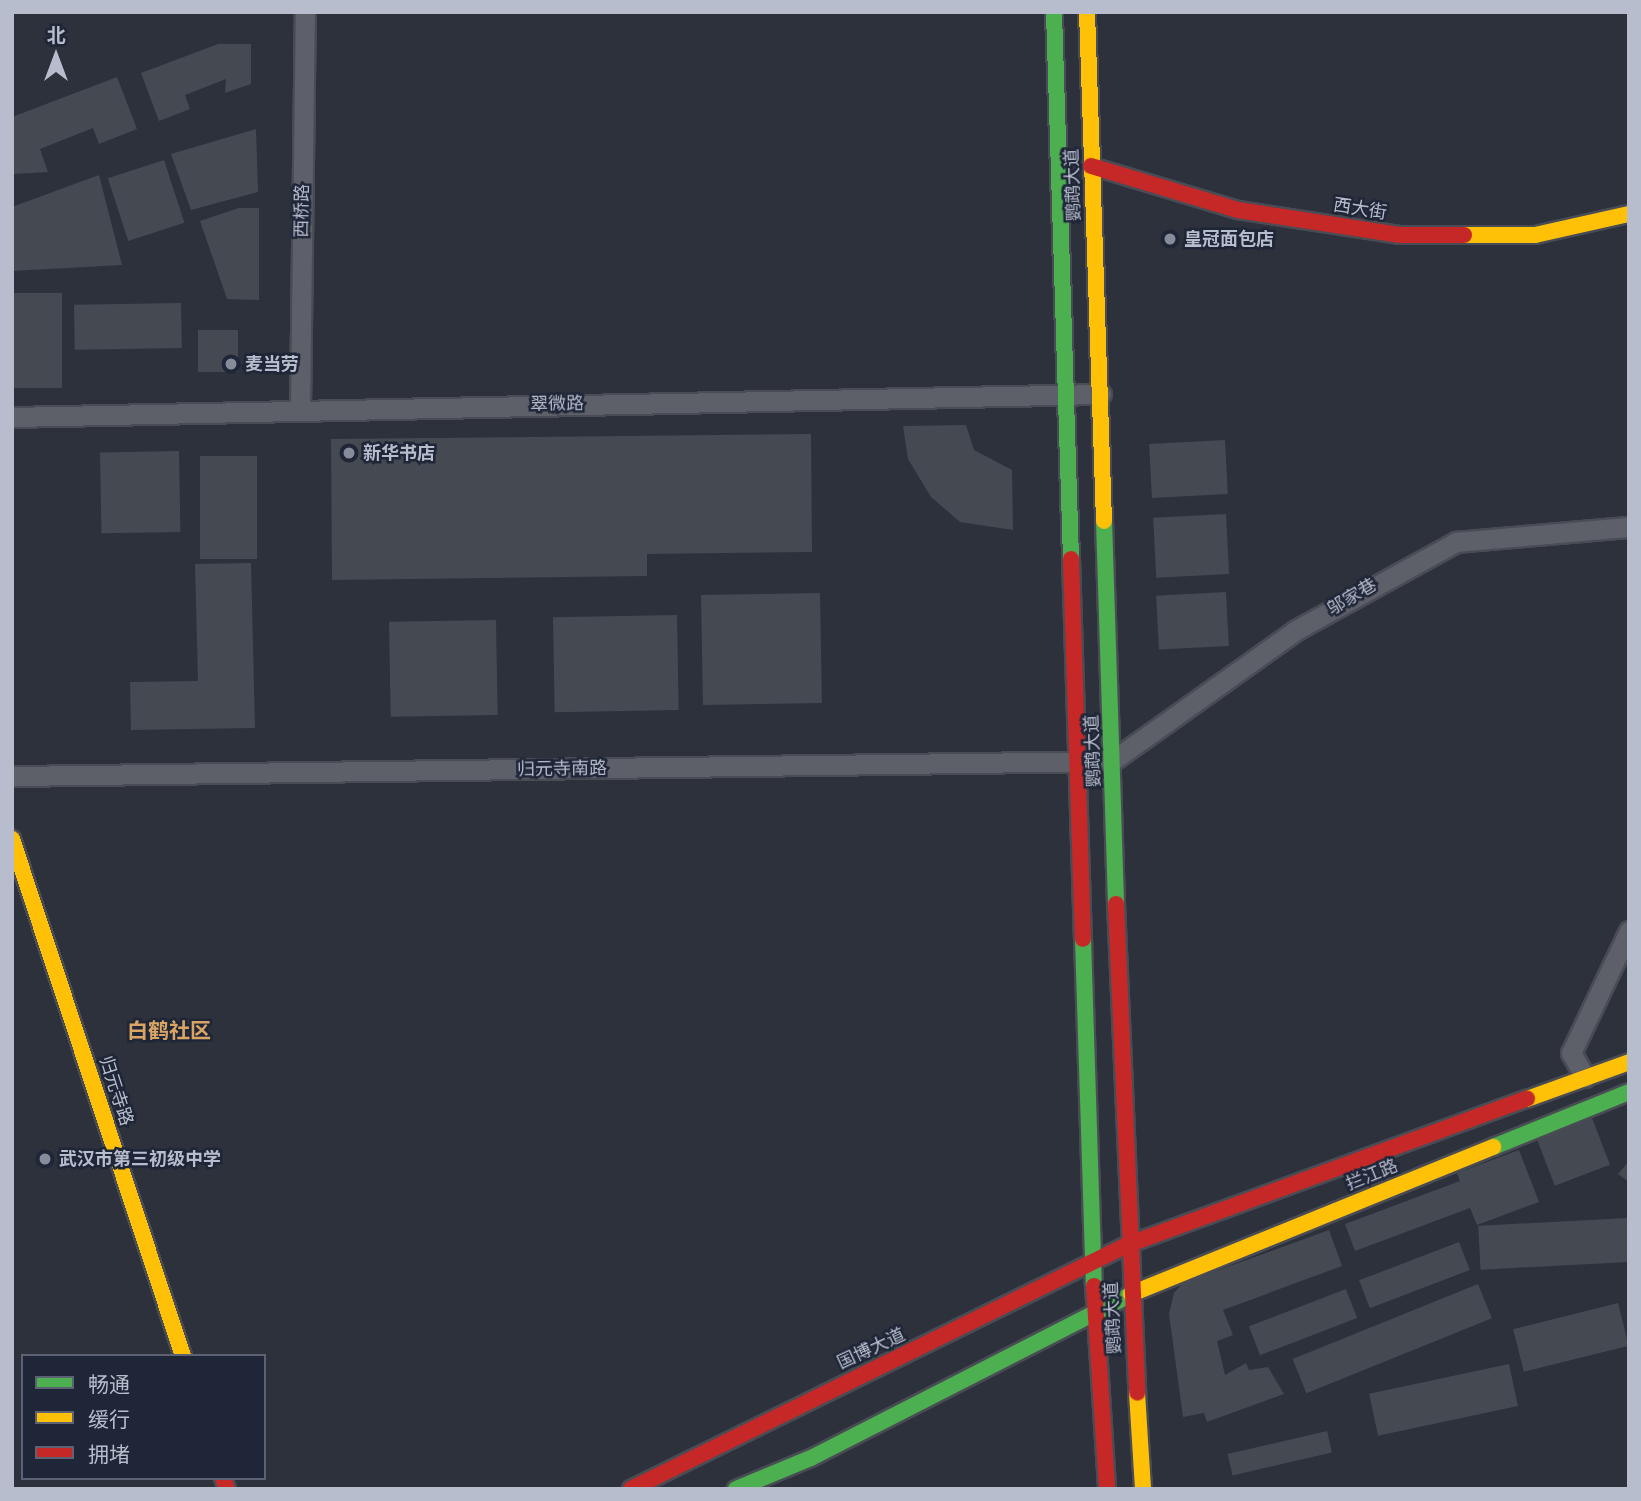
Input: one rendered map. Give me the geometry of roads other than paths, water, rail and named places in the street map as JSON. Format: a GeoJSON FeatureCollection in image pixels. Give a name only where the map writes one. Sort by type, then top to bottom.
{"type":"FeatureCollection","features":[{"type":"Feature","properties":{"kind":"main road","name":"鹦鹉大道"},"geometry":{"type":"LineString","coordinates":[[1054,12],[1095,1313],[1107,1489]]}},
{"type":"Feature","properties":{"kind":"main road","name":"鹦鹉大道"},"geometry":{"type":"LineString","coordinates":[[1087,12],[1127,1245],[1143,1489]]}},
{"type":"Feature","properties":{"kind":"main road","name":"西大街"},"geometry":{"type":"LineString","coordinates":[[1091,166],[1238,210],[1399,235],[1535,234],[1629,214]]}},
{"type":"Feature","properties":{"kind":"main road","name":"归元寺路"},"geometry":{"type":"LineString","coordinates":[[12,839],[182,1354]]}},
{"type":"Feature","properties":{"kind":"main road","name":"拦江路"},"geometry":{"type":"LineString","coordinates":[[1127,1245],[1629,1062]]}},
{"type":"Feature","properties":{"kind":"main road"},"geometry":{"type":"LineString","coordinates":[[1585,1077],[1626,1096]]}},
{"type":"Feature","properties":{"kind":"main road","name":"拦江路"},"geometry":{"type":"LineString","coordinates":[[1131,1294],[1626,1096]]}},
{"type":"Feature","properties":{"kind":"main road","name":"国博大道"},"geometry":{"type":"LineString","coordinates":[[631,1489],[1127,1245]]}},
{"type":"Feature","properties":{"kind":"main road"},"geometry":{"type":"LineString","coordinates":[[736,1489],[774,1473],[1131,1294]]}},
{"type":"Feature","properties":{"kind":"main road"},"geometry":{"type":"LineString","coordinates":[[747,1489],[774,1473]]}},
{"type":"Feature","properties":{"kind":"street","name":"西桥路"},"geometry":{"type":"LineString","coordinates":[[300,409],[305,12]]}},
{"type":"Feature","properties":{"kind":"street","name":"翠微路"},"geometry":{"type":"LineString","coordinates":[[12,417],[1101,394]]}},
{"type":"Feature","properties":{"kind":"street","name":"邬家巷"},"geometry":{"type":"LineString","coordinates":[[1112,761],[1296,630],[1456,542],[1629,527]]}},
{"type":"Feature","properties":{"kind":"street","name":"归元寺南路"},"geometry":{"type":"LineString","coordinates":[[12,776],[1112,761]]}},
{"type":"Feature","properties":{"kind":"street"},"geometry":{"type":"LineString","coordinates":[[1585,1077],[1571,1053],[1629,931]]}},
{"type":"Feature","properties":{"kind":"place","name":"皇冠面包店"},"geometry":{"type":"Point","coordinates":[1170,239]}},
{"type":"Feature","properties":{"kind":"place","name":"麦当劳"},"geometry":{"type":"Point","coordinates":[231,364]}},
{"type":"Feature","properties":{"kind":"place","name":"新华书店"},"geometry":{"type":"Point","coordinates":[349,453]}},
{"type":"Feature","properties":{"kind":"place","name":"武汉市第三初级中学"},"geometry":{"type":"Point","coordinates":[45,1159]}},
{"type":"Feature","properties":{"kind":"district","name":"白鹤社区"},"geometry":{"type":"Point","coordinates":[169,1030]}}]}
